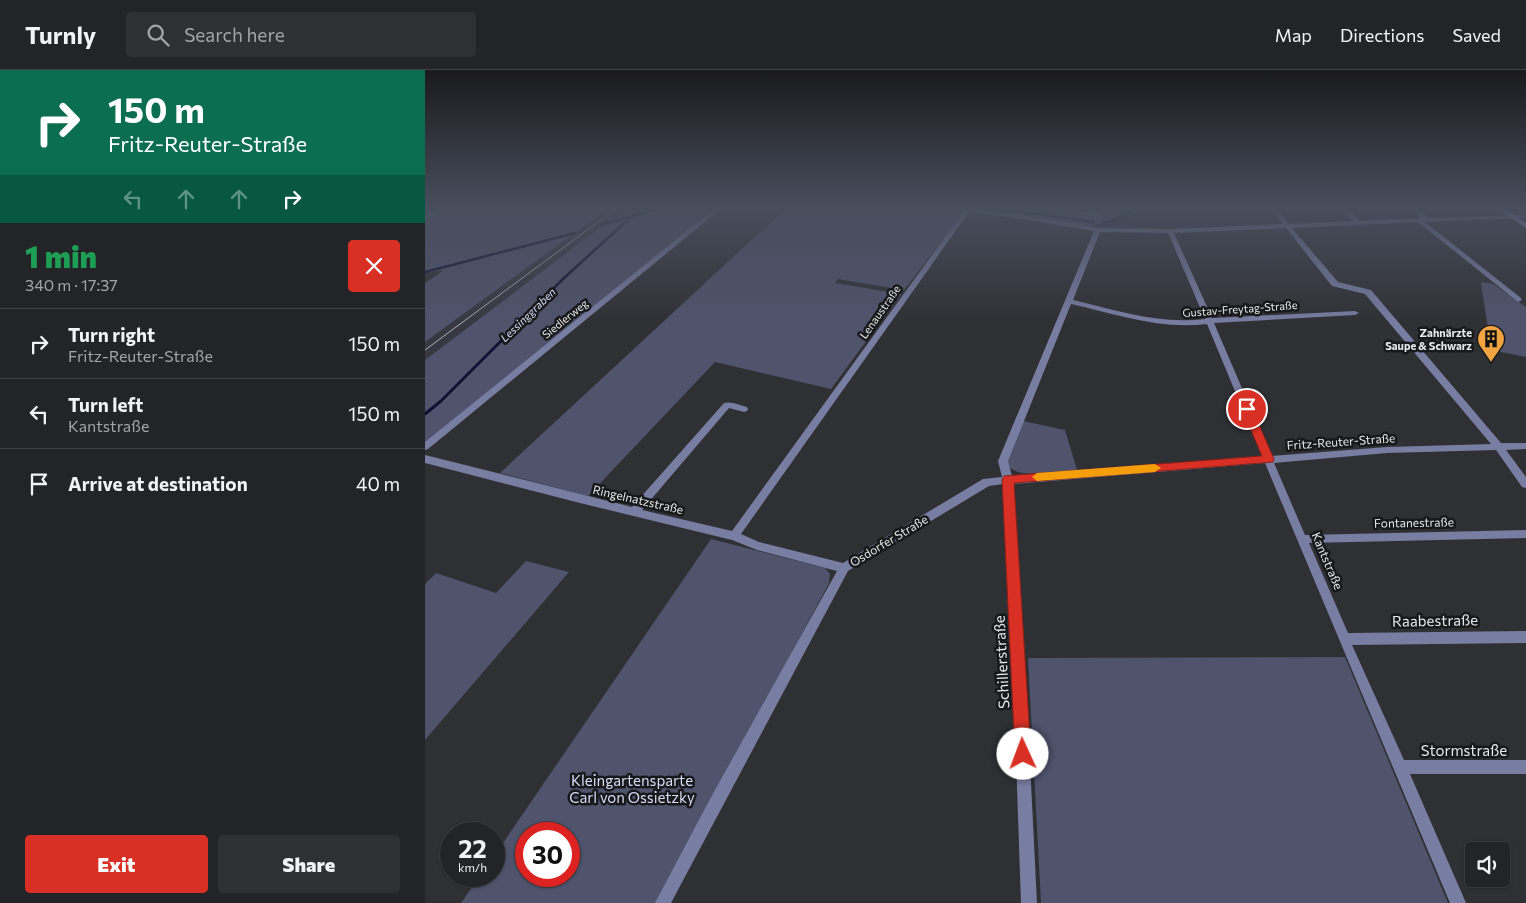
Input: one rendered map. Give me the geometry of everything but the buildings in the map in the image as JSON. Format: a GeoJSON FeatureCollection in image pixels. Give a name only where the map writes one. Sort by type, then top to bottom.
{"type":"FeatureCollection","features":[{"type":"Feature","properties":{"kind":"street","name":"Siedlerweg"},"geometry":{"type":"LineString","coordinates":[[425,447],[671,247]]}},
{"type":"Feature","properties":{"kind":"street","name":"Lenaustraße"},"geometry":{"type":"LineString","coordinates":[[734,536],[941,247]]}},
{"type":"Feature","properties":{"kind":"street"},"geometry":{"type":"LineString","coordinates":[[1008,480],[1003,461],[1092,247]]}},
{"type":"Feature","properties":{"kind":"street","name":"Kantstraße"},"geometry":{"type":"LineString","coordinates":[[1176,247],[1269,459],[1458,903]]}},
{"type":"Feature","properties":{"kind":"street"},"geometry":{"type":"LineString","coordinates":[[1305,247],[1335,284],[1368,292],[1498,446],[1526,484]]}},
{"type":"Feature","properties":{"kind":"street"},"geometry":{"type":"LineString","coordinates":[[1454,247],[1518,300]]}},
{"type":"Feature","properties":{"kind":"street","name":"Gustav-Freytag-Straße"},"geometry":{"type":"LineString","coordinates":[[1069,301],[1174,324],[1355,313]]}},
{"type":"Feature","properties":{"kind":"street"},"geometry":{"type":"LineString","coordinates":[[634,512],[727,405],[744,409]]}},
{"type":"Feature","properties":{"kind":"street","name":"Fritz-Reuter-Straße"},"geometry":{"type":"LineString","coordinates":[[1008,480],[1387,450],[1526,446]]}},
{"type":"Feature","properties":{"kind":"street","name":"Ringelnatzstraße"},"geometry":{"type":"LineString","coordinates":[[425,459],[734,536],[757,546],[844,568]]}},
{"type":"Feature","properties":{"kind":"street","name":"Osdorfer Straße"},"geometry":{"type":"LineString","coordinates":[[663,903],[844,568],[987,482],[1008,480]]}},
{"type":"Feature","properties":{"kind":"street","name":"Schillerstraße"},"geometry":{"type":"LineString","coordinates":[[1008,480],[1018,643],[1029,903]]}},
{"type":"Feature","properties":{"kind":"street","name":"Fontanestraße"},"geometry":{"type":"LineString","coordinates":[[1303,539],[1526,534]]}},
{"type":"Feature","properties":{"kind":"street","name":"Raabestraße"},"geometry":{"type":"LineString","coordinates":[[1344,639],[1526,637]]}},
{"type":"Feature","properties":{"kind":"street","name":"Stormstraße"},"geometry":{"type":"LineString","coordinates":[[1401,767],[1526,767]]}},
{"type":"Feature","properties":{"kind":"shaded area"},"geometry":{"type":"Polygon","coordinates":[[[556,247],[575,247],[425,360],[425,342],[556,247]]]}},
{"type":"Feature","properties":{"kind":"green space"},"geometry":{"type":"Polygon","coordinates":[[[425,247],[556,247],[425,342],[425,283],[442,270],[425,273],[425,247]]]}},
{"type":"Feature","properties":{"kind":"green space"},"geometry":{"type":"Polygon","coordinates":[[[575,247],[667,247],[425,443],[425,360],[575,247]]]}},
{"type":"Feature","properties":{"kind":"green space"},"geometry":{"type":"Polygon","coordinates":[[[744,247],[937,247],[904,290],[838,279],[835,283],[901,294],[831,389],[715,362],[588,496],[500,473],[744,247]]]}},
{"type":"Feature","properties":{"kind":"green space"},"geometry":{"type":"Polygon","coordinates":[[[1481,282],[1493,284],[1526,307],[1526,357],[1491,350],[1481,282]]]}},
{"type":"Feature","properties":{"kind":"green space"},"geometry":{"type":"Polygon","coordinates":[[[1023,421],[1065,430],[1077,470],[1036,474],[1016,471],[1009,467],[1007,460],[1009,450],[1023,421]]]}},
{"type":"Feature","properties":{"kind":"green space","name":"Kleingartensparte Carl von Ossietzky"},"geometry":{"type":"Polygon","coordinates":[[[711,539],[825,568],[830,574],[829,583],[658,903],[461,903],[472,887],[505,887],[505,840],[515,825],[515,887],[580,887],[580,822],[517,822],[711,539]]]}},
{"type":"Feature","properties":{"kind":"green space"},"geometry":{"type":"Polygon","coordinates":[[[526,561],[569,572],[425,740],[425,584],[436,573],[496,593],[526,561]]]}},
{"type":"Feature","properties":{"kind":"green space"},"geometry":{"type":"Polygon","coordinates":[[[1345,657],[1448,903],[1041,903],[1028,658],[1345,657]]]}},
{"type":"Feature","properties":{"kind":"waterway"},"geometry":{"type":"LineString","coordinates":[[425,272],[522,247]]}},
{"type":"Feature","properties":{"kind":"waterway","name":"Lessinggraben"},"geometry":{"type":"LineString","coordinates":[[425,414],[441,401],[564,278],[598,247]]}},
{"type":"Feature","properties":{"kind":"tram line"},"geometry":{"type":"LineString","coordinates":[[425,350],[564,247]]}},
{"type":"Feature","properties":{"kind":"slow traffic"},"geometry":{"type":"LineString","coordinates":[[1037,477],[1155,468]]}},
{"type":"Feature","properties":{"kind":"place","name":"Zahnärzte Saupe & Schwarz"},"geometry":{"type":"Point","coordinates":[1491,363]}},
{"type":"Feature","properties":{"kind":"route"},"geometry":{"type":"LineString","coordinates":[[1023,754],[1008,480],[1269,459],[1247,409]]}}]}
